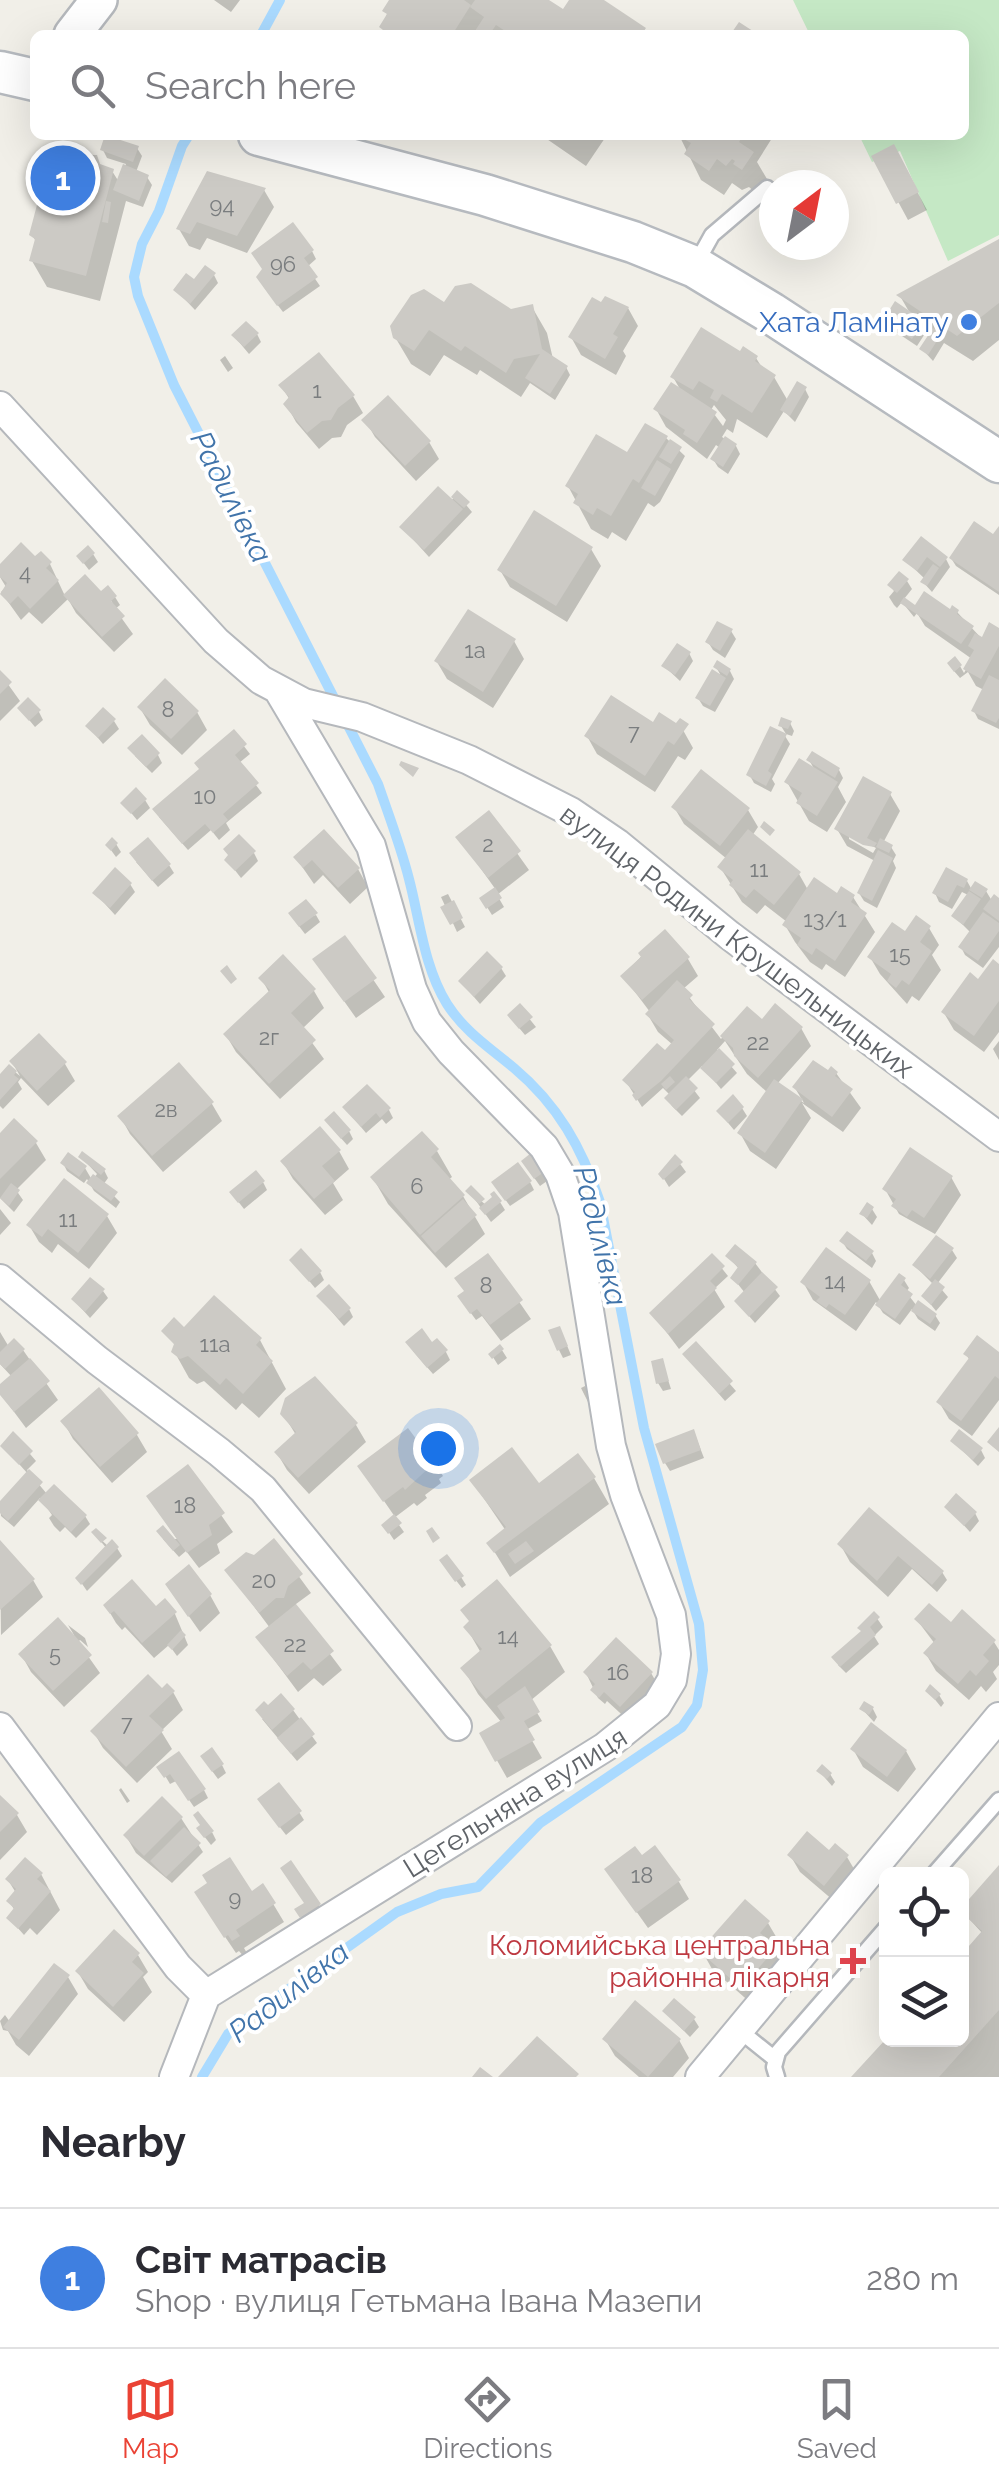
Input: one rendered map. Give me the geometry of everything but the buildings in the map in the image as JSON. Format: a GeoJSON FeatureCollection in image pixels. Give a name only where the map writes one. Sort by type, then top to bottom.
{"type":"FeatureCollection","features":[{"type":"Feature","properties":{"kind":"main road"},"geometry":{"type":"LineString","coordinates":[[0,72],[30,79]]}},
{"type":"Feature","properties":{"kind":"main road"},"geometry":{"type":"LineString","coordinates":[[278,140],[485,195],[632,242],[695,268],[999,462]]}},
{"type":"Feature","properties":{"kind":"street"},"geometry":{"type":"LineString","coordinates":[[76,30],[100,0]]}},
{"type":"Feature","properties":{"kind":"street","name":"вулиця Родини Крушельницьких"},"geometry":{"type":"LineString","coordinates":[[0,406],[216,641],[279,691],[321,708],[362,717],[469,760],[570,812],[618,844],[729,934],[999,1137]]}},
{"type":"Feature","properties":{"kind":"street","name":"Цегельняна вулиця"},"geometry":{"type":"LineString","coordinates":[[206,1994],[640,1722],[657,1705],[672,1680],[676,1654],[671,1614],[610,1446],[573,1212],[560,1174],[544,1147],[427,1022],[412,989],[371,846],[279,691]]}},
{"type":"Feature","properties":{"kind":"street"},"geometry":{"type":"LineString","coordinates":[[0,1279],[262,1490],[456,1726]]}},
{"type":"Feature","properties":{"kind":"street"},"geometry":{"type":"LineString","coordinates":[[700,2077],[999,1717]]}},
{"type":"Feature","properties":{"kind":"street"},"geometry":{"type":"LineString","coordinates":[[0,1727],[178,1967],[206,1994],[174,2077]]}},
{"type":"Feature","properties":{"kind":"lane"},"geometry":{"type":"LineString","coordinates":[[695,268],[712,234],[759,195]]}},
{"type":"Feature","properties":{"kind":"lane"},"geometry":{"type":"LineString","coordinates":[[940,1867],[999,1800]]}},
{"type":"Feature","properties":{"kind":"lane"},"geometry":{"type":"LineString","coordinates":[[776,2077],[775,2059],[879,1936]]}},
{"type":"Feature","properties":{"kind":"lane"},"geometry":{"type":"LineString","coordinates":[[739,2030],[775,2059]]}},
{"type":"Feature","properties":{"kind":"green space"},"geometry":{"type":"Polygon","coordinates":[[[793,0],[999,0],[999,235],[948,261],[900,151],[872,162],[861,140],[969,140],[969,30],[808,30],[793,0]]]}},
{"type":"Feature","properties":{"kind":"waterway","name":"Радилівка"},"geometry":{"type":"LineString","coordinates":[[264,30],[280,0]]}},
{"type":"Feature","properties":{"kind":"waterway","name":"Радилівка"},"geometry":{"type":"LineString","coordinates":[[186,140],[142,244],[134,277],[138,296],[174,385],[378,784],[439,990],[461,1023],[530,1082],[556,1112],[593,1182],[644,1428],[699,1624],[703,1670],[697,1705],[682,1727],[540,1823],[478,1887],[441,1894],[397,1912],[251,2016],[228,2034],[202,2077]]}},
{"type":"Feature","properties":{"kind":"place","name":"Світ матрасів"},"geometry":{"type":"Point","coordinates":[63,178]}},
{"type":"Feature","properties":{"kind":"place","name":"Хата Ламінату"},"geometry":{"type":"Point","coordinates":[969,322]}},
{"type":"Feature","properties":{"kind":"place","name":"Коломийська центральна районна лікарня"},"geometry":{"type":"Point","coordinates":[853,1961]}}]}
